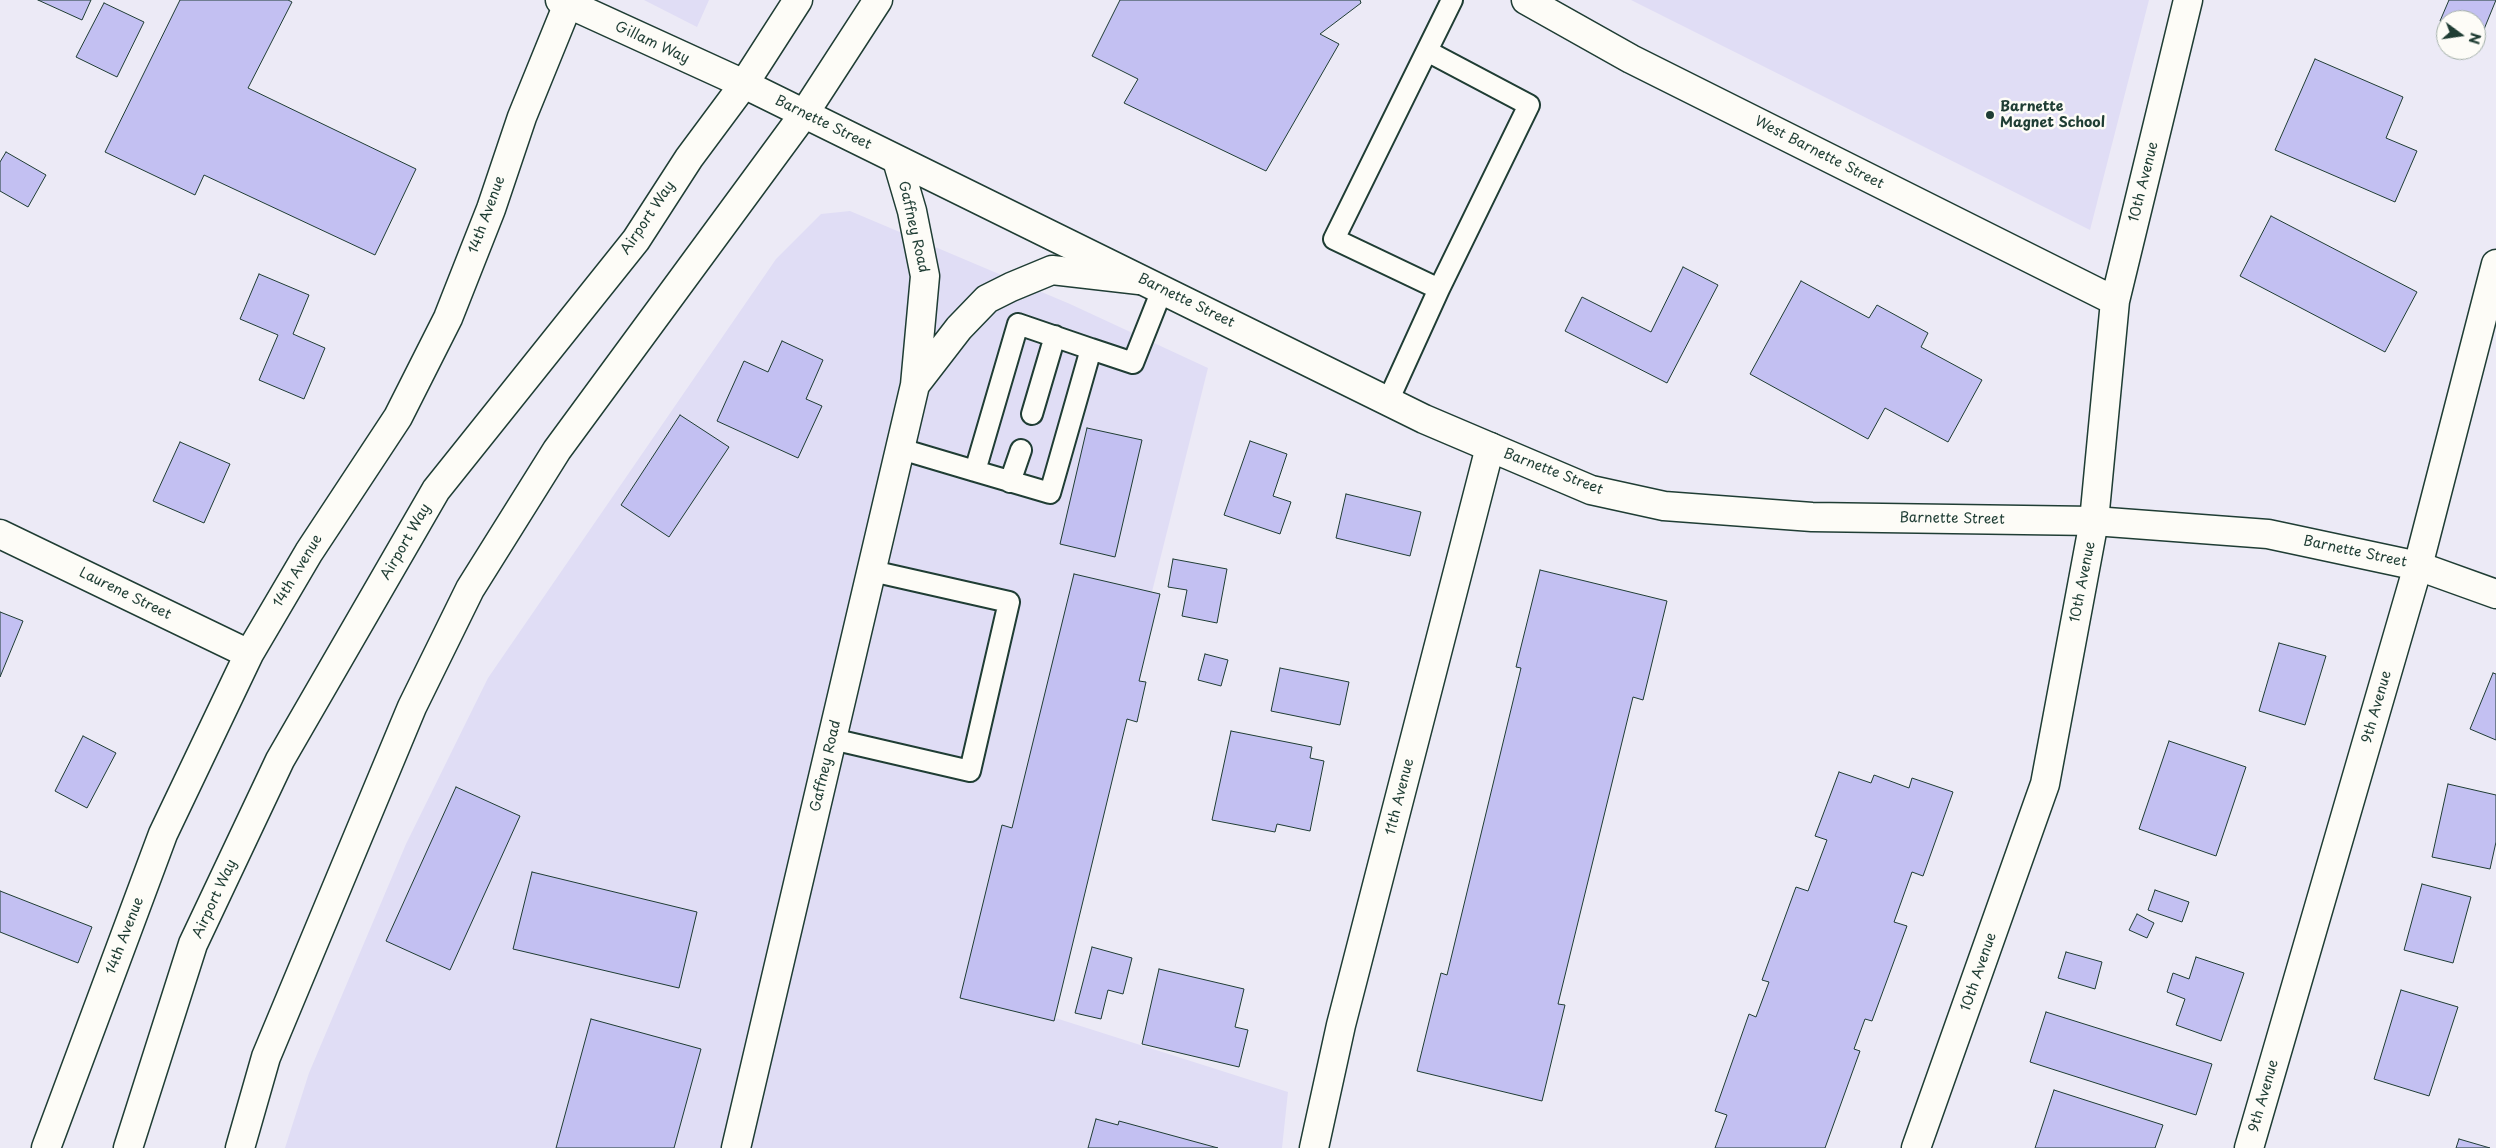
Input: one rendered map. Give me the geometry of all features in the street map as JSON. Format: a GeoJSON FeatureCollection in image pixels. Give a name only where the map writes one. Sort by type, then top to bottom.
{"type":"FeatureCollection","features":[{"type":"Feature","properties":{"kind":"street","name":"Airport Way"},"geometry":{"type":"LineString","coordinates":[[128,1148],[193,944],[280,760],[431,499],[636,240],[689,158],[744,84],[798,0]]}},
{"type":"Feature","properties":{"kind":"street"},"geometry":{"type":"LineString","coordinates":[[240,1148],[266,1057],[412,707],[470,589],[557,450],[804,114],[878,0]]}},
{"type":"Feature","properties":{"kind":"street","name":"West Barnette Street"},"geometry":{"type":"LineString","coordinates":[[1526,0],[1631,59],[2115,301]]}},
{"type":"Feature","properties":{"kind":"street","name":"10th Avenue"},"geometry":{"type":"LineString","coordinates":[[1916,1148],[2045,784],[2094,521],[2115,301],[2188,0]]}},
{"type":"Feature","properties":{"kind":"street","name":"Gillam Way"},"geometry":{"type":"LineString","coordinates":[[564,2],[744,84]]}},
{"type":"Feature","properties":{"kind":"street","name":"14th Avenue"},"geometry":{"type":"LineString","coordinates":[[46,1148],[163,834],[249,654],[309,552],[398,416],[448,318],[491,209],[564,2]]}},
{"type":"Feature","properties":{"kind":"street","name":"Barnette Street"},"geometry":{"type":"LineString","coordinates":[[744,84],[1388,400],[1490,447],[1591,490],[1664,506],[1812,518],[2094,521],[2268,534],[2418,566],[2496,594]]}},
{"type":"Feature","properties":{"kind":"street","name":"Gaffney Road"},"geometry":{"type":"LineString","coordinates":[[736,1148],[915,385],[925,276],[912,211],[898,160]]}},
{"type":"Feature","properties":{"kind":"street","name":"9th Avenue"},"geometry":{"type":"LineString","coordinates":[[2250,1148],[2418,566],[2496,264]]}},
{"type":"Feature","properties":{"kind":"street","name":"Gaffney Road"},"geometry":{"type":"LineString","coordinates":[[915,385],[959,328],[987,299],[1052,270],[1154,286]]}},
{"type":"Feature","properties":{"kind":"street","name":"11th Avenue"},"geometry":{"type":"LineString","coordinates":[[1314,1148],[1341,1025],[1490,447]]}},
{"type":"Feature","properties":{"kind":"street","name":"Laurene Street"},"geometry":{"type":"LineString","coordinates":[[0,534],[249,654]]}},
{"type":"Feature","properties":{"kind":"lane"},"geometry":{"type":"LineString","coordinates":[[1439,289],[1334,239],[1452,0]]}},
{"type":"Feature","properties":{"kind":"lane"},"geometry":{"type":"LineString","coordinates":[[1388,400],[1439,289],[1529,105],[1427,50]]}},
{"type":"Feature","properties":{"kind":"lane"},"geometry":{"type":"LineString","coordinates":[[975,471],[1018,324],[1133,363],[1154,286]]}},
{"type":"Feature","properties":{"kind":"lane"},"geometry":{"type":"LineString","coordinates":[[1032,414],[1055,336]]}},
{"type":"Feature","properties":{"kind":"lane"},"geometry":{"type":"LineString","coordinates":[[900,450],[1050,493],[1092,349]]}},
{"type":"Feature","properties":{"kind":"lane"},"geometry":{"type":"LineString","coordinates":[[1010,482],[1021,450]]}},
{"type":"Feature","properties":{"kind":"lane"},"geometry":{"type":"LineString","coordinates":[[832,740],[970,771],[1009,602],[872,571]]}},
{"type":"Feature","properties":{"kind":"shaded area"},"geometry":{"type":"Polygon","coordinates":[[[644,0],[709,0],[697,27],[644,0]]]}},
{"type":"Feature","properties":{"kind":"shaded area","name":"Barnette Magnet School"},"geometry":{"type":"Polygon","coordinates":[[[1631,0],[2149,0],[2090,230],[1631,0]]]}},
{"type":"Feature","properties":{"kind":"shaded area"},"geometry":{"type":"Polygon","coordinates":[[[850,211],[1070,304],[1208,368],[1046,1015],[1288,1092],[1282,1148],[285,1148],[309,1073],[406,844],[488,678],[776,259],[821,214],[850,211]]]}},
{"type":"Feature","properties":{"kind":"building"},"geometry":{"type":"Polygon","coordinates":[[[38,0],[91,0],[82,20],[38,0]]]}},
{"type":"Feature","properties":{"kind":"building"},"geometry":{"type":"Polygon","coordinates":[[[180,0],[288,0],[292,2],[248,88],[416,169],[375,255],[204,175],[195,195],[105,152],[180,0]]]}},
{"type":"Feature","properties":{"kind":"building"},"geometry":{"type":"Polygon","coordinates":[[[1120,0],[1360,0],[1361,3],[1320,34],[1339,44],[1266,171],[1124,103],[1138,79],[1092,56],[1120,0]]]}},
{"type":"Feature","properties":{"kind":"building"},"geometry":{"type":"Polygon","coordinates":[[[2449,0],[2496,0],[2486,24],[2486,10],[2445,10],[2449,0]]]}},
{"type":"Feature","properties":{"kind":"building"},"geometry":{"type":"Polygon","coordinates":[[[104,3],[144,22],[117,77],[76,57],[104,3]]]}},
{"type":"Feature","properties":{"kind":"building"},"geometry":{"type":"Polygon","coordinates":[[[2315,59],[2403,97],[2386,138],[2417,151],[2395,202],[2275,150],[2315,59]]]}},
{"type":"Feature","properties":{"kind":"building"},"geometry":{"type":"Polygon","coordinates":[[[6,152],[46,175],[28,207],[0,191],[0,162],[6,152]]]}},
{"type":"Feature","properties":{"kind":"building"},"geometry":{"type":"Polygon","coordinates":[[[2271,216],[2417,292],[2385,352],[2240,276],[2271,216]]]}},
{"type":"Feature","properties":{"kind":"building"},"geometry":{"type":"Polygon","coordinates":[[[1683,267],[1718,285],[1667,383],[1565,331],[1582,297],[1651,332],[1683,267]]]}},
{"type":"Feature","properties":{"kind":"building"},"geometry":{"type":"Polygon","coordinates":[[[259,274],[309,295],[293,334],[325,348],[304,399],[259,380],[278,335],[240,319],[259,274]]]}},
{"type":"Feature","properties":{"kind":"building"},"geometry":{"type":"Polygon","coordinates":[[[1801,281],[1869,318],[1877,305],[1928,333],[1921,347],[1982,380],[1948,442],[1885,408],[1868,439],[1750,374],[1801,281]]]}},
{"type":"Feature","properties":{"kind":"building"},"geometry":{"type":"Polygon","coordinates":[[[782,341],[823,360],[806,399],[822,406],[798,458],[717,421],[744,361],[768,372],[782,341]]]}},
{"type":"Feature","properties":{"kind":"building"},"geometry":{"type":"Polygon","coordinates":[[[680,415],[729,447],[669,537],[621,505],[680,415]]]}},
{"type":"Feature","properties":{"kind":"building"},"geometry":{"type":"Polygon","coordinates":[[[1087,428],[1142,440],[1115,557],[1060,544],[1087,428]]]}},
{"type":"Feature","properties":{"kind":"building"},"geometry":{"type":"Polygon","coordinates":[[[1250,441],[1287,454],[1273,496],[1291,502],[1280,534],[1224,515],[1250,441]]]}},
{"type":"Feature","properties":{"kind":"building"},"geometry":{"type":"Polygon","coordinates":[[[180,442],[230,464],[204,523],[153,501],[180,442]]]}},
{"type":"Feature","properties":{"kind":"building"},"geometry":{"type":"Polygon","coordinates":[[[1346,494],[1421,512],[1410,556],[1336,538],[1346,494]]]}},
{"type":"Feature","properties":{"kind":"building"},"geometry":{"type":"Polygon","coordinates":[[[1173,559],[1227,569],[1217,623],[1182,616],[1187,590],[1168,587],[1173,559]]]}},
{"type":"Feature","properties":{"kind":"building"},"geometry":{"type":"Polygon","coordinates":[[[1540,570],[1667,601],[1643,700],[1633,697],[1558,1004],[1565,1005],[1542,1101],[1417,1071],[1441,973],[1447,975],[1521,668],[1516,667],[1540,570]]]}},
{"type":"Feature","properties":{"kind":"building"},"geometry":{"type":"Polygon","coordinates":[[[1074,574],[1160,594],[1139,681],[1146,682],[1137,722],[1127,719],[1054,1021],[960,998],[1002,825],[1012,828],[1074,574]]]}},
{"type":"Feature","properties":{"kind":"building"},"geometry":{"type":"Polygon","coordinates":[[[0,612],[23,621],[0,677],[0,612]]]}},
{"type":"Feature","properties":{"kind":"building"},"geometry":{"type":"Polygon","coordinates":[[[2279,643],[2326,656],[2305,725],[2259,711],[2279,643]]]}},
{"type":"Feature","properties":{"kind":"building"},"geometry":{"type":"Polygon","coordinates":[[[1205,654],[1228,660],[1221,686],[1198,680],[1205,654]]]}},
{"type":"Feature","properties":{"kind":"building"},"geometry":{"type":"Polygon","coordinates":[[[1280,668],[1349,682],[1340,725],[1271,711],[1280,668]]]}},
{"type":"Feature","properties":{"kind":"building"},"geometry":{"type":"Polygon","coordinates":[[[2493,673],[2496,674],[2496,740],[2470,729],[2493,673]]]}},
{"type":"Feature","properties":{"kind":"building"},"geometry":{"type":"Polygon","coordinates":[[[1231,731],[1312,747],[1310,758],[1324,761],[1310,831],[1277,824],[1275,832],[1212,820],[1231,731]]]}},
{"type":"Feature","properties":{"kind":"building"},"geometry":{"type":"Polygon","coordinates":[[[83,736],[116,753],[87,808],[55,791],[83,736]]]}},
{"type":"Feature","properties":{"kind":"building"},"geometry":{"type":"Polygon","coordinates":[[[2169,741],[2246,767],[2216,856],[2139,829],[2169,741]]]}},
{"type":"Feature","properties":{"kind":"building"},"geometry":{"type":"Polygon","coordinates":[[[1839,772],[1871,783],[1874,775],[1909,788],[1912,778],[1953,792],[1923,876],[1912,872],[1894,922],[1907,926],[1872,1021],[1865,1019],[1854,1049],[1860,1051],[1825,1148],[1715,1148],[1727,1115],[1715,1111],[1749,1014],[1756,1017],[1769,982],[1762,980],[1796,887],[1808,891],[1827,840],[1815,836],[1839,772]]]}},
{"type":"Feature","properties":{"kind":"building"},"geometry":{"type":"Polygon","coordinates":[[[2448,784],[2496,795],[2496,842],[2490,869],[2432,857],[2448,784]]]}},
{"type":"Feature","properties":{"kind":"building"},"geometry":{"type":"Polygon","coordinates":[[[456,787],[520,816],[450,970],[386,941],[456,787]]]}},
{"type":"Feature","properties":{"kind":"building"},"geometry":{"type":"Polygon","coordinates":[[[532,872],[697,912],[679,988],[513,949],[532,872]]]}},
{"type":"Feature","properties":{"kind":"building"},"geometry":{"type":"Polygon","coordinates":[[[2422,884],[2471,897],[2453,963],[2404,950],[2422,884]]]}},
{"type":"Feature","properties":{"kind":"building"},"geometry":{"type":"Polygon","coordinates":[[[2155,890],[2189,902],[2182,922],[2148,910],[2155,890]]]}},
{"type":"Feature","properties":{"kind":"building"},"geometry":{"type":"Polygon","coordinates":[[[0,891],[92,927],[78,963],[0,932],[0,891]]]}},
{"type":"Feature","properties":{"kind":"building"},"geometry":{"type":"Polygon","coordinates":[[[2137,914],[2154,923],[2147,938],[2129,930],[2137,914]]]}},
{"type":"Feature","properties":{"kind":"building"},"geometry":{"type":"Polygon","coordinates":[[[1092,947],[1132,958],[1123,994],[1108,990],[1101,1019],[1075,1013],[1092,947]]]}},
{"type":"Feature","properties":{"kind":"building"},"geometry":{"type":"Polygon","coordinates":[[[2066,952],[2102,962],[2095,989],[2058,978],[2066,952]]]}},
{"type":"Feature","properties":{"kind":"building"},"geometry":{"type":"Polygon","coordinates":[[[2196,957],[2244,973],[2221,1041],[2176,1025],[2185,999],[2167,992],[2173,973],[2189,979],[2196,957]]]}},
{"type":"Feature","properties":{"kind":"building"},"geometry":{"type":"Polygon","coordinates":[[[1159,969],[1244,989],[1235,1027],[1248,1030],[1239,1067],[1142,1044],[1159,969]]]}},
{"type":"Feature","properties":{"kind":"building"},"geometry":{"type":"Polygon","coordinates":[[[2401,990],[2458,1007],[2429,1096],[2374,1079],[2401,990]]]}},
{"type":"Feature","properties":{"kind":"building"},"geometry":{"type":"Polygon","coordinates":[[[2046,1012],[2212,1064],[2196,1115],[2030,1062],[2046,1012]]]}},
{"type":"Feature","properties":{"kind":"building"},"geometry":{"type":"Polygon","coordinates":[[[591,1019],[701,1049],[674,1148],[556,1148],[591,1019]]]}},
{"type":"Feature","properties":{"kind":"building"},"geometry":{"type":"Polygon","coordinates":[[[2054,1090],[2163,1125],[2155,1148],[2035,1148],[2054,1090]]]}},
{"type":"Feature","properties":{"kind":"building"},"geometry":{"type":"Polygon","coordinates":[[[1096,1119],[1118,1125],[1119,1121],[1218,1148],[1088,1148],[1096,1119]]]}},
{"type":"Feature","properties":{"kind":"building"},"geometry":{"type":"Polygon","coordinates":[[[2459,1139],[2490,1148],[2456,1148],[2459,1139]]]}},
{"type":"Feature","properties":{"kind":"place","name":"Barnette Magnet School"},"geometry":{"type":"Point","coordinates":[1990,115]}}]}
